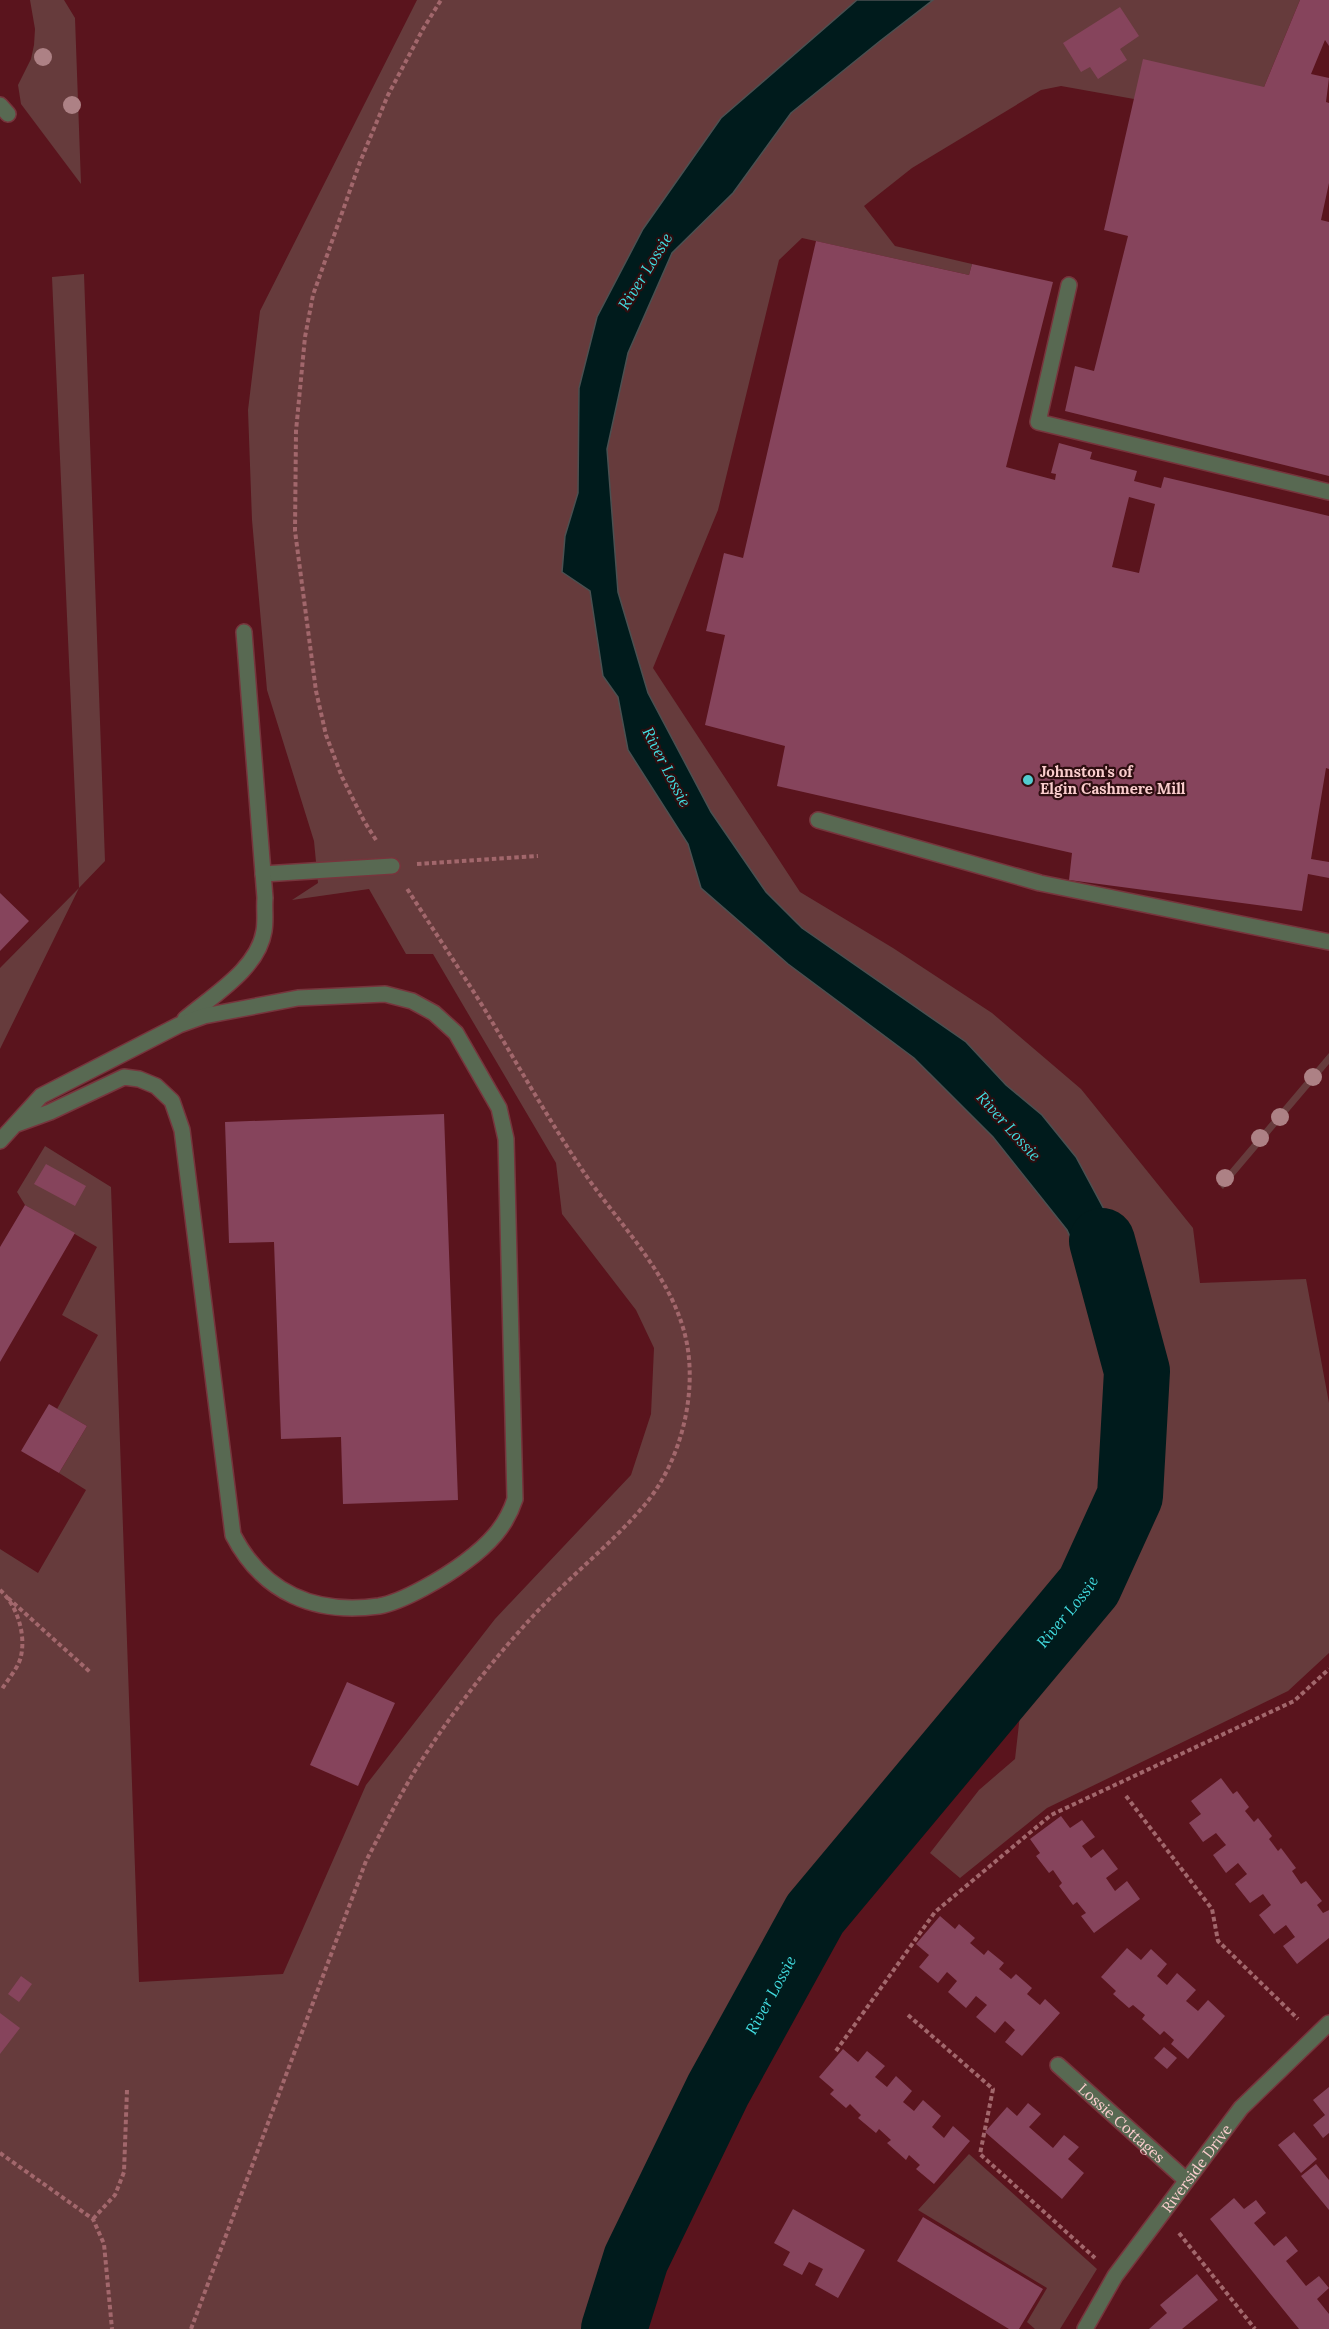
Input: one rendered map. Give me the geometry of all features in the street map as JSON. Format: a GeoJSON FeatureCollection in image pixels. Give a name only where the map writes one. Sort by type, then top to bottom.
{"type":"FeatureCollection","features":[{"type":"Feature","properties":{"kind":"street"},"geometry":{"type":"LineString","coordinates":[[1069,285],[1038,422],[1329,492]]}},
{"type":"Feature","properties":{"kind":"street"},"geometry":{"type":"LineString","coordinates":[[178,1025],[248,967],[259,949],[264,930],[263,874],[244,632]]}},
{"type":"Feature","properties":{"kind":"street"},"geometry":{"type":"LineString","coordinates":[[818,820],[1050,885],[1329,942]]}},
{"type":"Feature","properties":{"kind":"street"},"geometry":{"type":"LineString","coordinates":[[263,874],[392,866]]}},
{"type":"Feature","properties":{"kind":"street"},"geometry":{"type":"LineString","coordinates":[[0,1141],[42,1096],[178,1025],[204,1016],[298,998],[385,994],[412,1001],[434,1012],[456,1033],[499,1108],[506,1139],[514,1499],[503,1526],[479,1551],[450,1574],[381,1605],[352,1607],[320,1605],[295,1599],[274,1585],[243,1554],[233,1535],[182,1130],[172,1101],[156,1086],[140,1079],[124,1077],[50,1112],[17,1124]]}},
{"type":"Feature","properties":{"kind":"street","name":"Riverside Drive"},"geometry":{"type":"LineString","coordinates":[[1085,2329],[1115,2276],[1240,2108],[1329,2024]]}},
{"type":"Feature","properties":{"kind":"street","name":"Lossie Cottages"},"geometry":{"type":"LineString","coordinates":[[1058,2065],[1186,2180]]}},
{"type":"Feature","properties":{"kind":"path"},"geometry":{"type":"LineString","coordinates":[[191,2329],[347,1907],[376,1842],[429,1749],[487,1671],[534,1614],[643,1508],[666,1474],[680,1437],[690,1387],[687,1343],[672,1300],[637,1242],[579,1165],[482,1005],[364,821],[342,777],[326,735],[316,691],[295,531],[296,431],[305,337],[313,294],[360,162],[388,95],[441,0]]}},
{"type":"Feature","properties":{"kind":"path"},"geometry":{"type":"LineString","coordinates":[[392,866],[538,856]]}},
{"type":"Feature","properties":{"kind":"path"},"geometry":{"type":"LineString","coordinates":[[0,1590],[90,1672]]}},
{"type":"Feature","properties":{"kind":"path"},"geometry":{"type":"LineString","coordinates":[[2,1689],[21,1657],[22,1649],[23,1632],[8,1598]]}},
{"type":"Feature","properties":{"kind":"path"},"geometry":{"type":"LineString","coordinates":[[836,2051],[935,1912],[1051,1815],[1294,1701],[1329,1669]]}},
{"type":"Feature","properties":{"kind":"path"},"geometry":{"type":"LineString","coordinates":[[1126,1796],[1212,1908],[1218,1941],[1315,2036]]}},
{"type":"Feature","properties":{"kind":"path"},"geometry":{"type":"LineString","coordinates":[[908,2015],[993,2089],[980,2154],[1115,2276]]}},
{"type":"Feature","properties":{"kind":"path"},"geometry":{"type":"LineString","coordinates":[[93,2219],[115,2195],[124,2172],[127,2090]]}},
{"type":"Feature","properties":{"kind":"path"},"geometry":{"type":"LineString","coordinates":[[0,2153],[93,2219],[104,2244],[112,2329]]}},
{"type":"Feature","properties":{"kind":"path"},"geometry":{"type":"LineString","coordinates":[[1162,2212],[1255,2329]]}},
{"type":"Feature","properties":{"kind":"shaded area"},"geometry":{"type":"Polygon","coordinates":[[[30,0],[64,0],[75,18],[81,184],[21,104],[18,85],[31,59],[34,45],[35,29],[30,0]]]}},
{"type":"Feature","properties":{"kind":"shaded area"},"geometry":{"type":"Polygon","coordinates":[[[417,0],[857,0],[721,118],[643,229],[597,317],[579,388],[578,493],[565,536],[590,591],[603,676],[618,697],[628,750],[688,844],[701,888],[788,964],[914,1058],[993,1137],[1067,1230],[1109,1324],[1106,1360],[1106,1456],[1101,1502],[1058,1578],[794,1901],[709,2066],[590,2329],[0,2329],[0,1549],[38,1573],[86,1490],[59,1473],[87,1426],[57,1409],[98,1335],[62,1315],[97,1247],[25,1205],[17,1192],[45,1146],[111,1187],[139,1982],[283,1974],[366,1785],[495,1619],[631,1475],[651,1414],[654,1348],[636,1310],[562,1214],[556,1163],[433,954],[406,954],[369,889],[292,900],[318,883],[314,841],[267,690],[252,520],[248,410],[260,311],[417,0]]]}},
{"type":"Feature","properties":{"kind":"shaded area"},"geometry":{"type":"Polygon","coordinates":[[[933,0],[1300,0],[1264,87],[1134,99],[1061,86],[1041,90],[912,168],[864,206],[895,246],[972,264],[969,275],[802,238],[779,260],[718,510],[653,668],[800,892],[893,948],[992,1013],[1081,1089],[1193,1228],[1200,1283],[1306,1279],[1329,1403],[1329,1653],[1288,1691],[1047,1808],[960,1878],[930,1853],[979,1790],[1015,1759],[1020,1715],[1083,1614],[1117,1571],[1149,1510],[1160,1432],[1157,1365],[1143,1282],[1042,1115],[1006,1085],[966,1042],[802,928],[766,892],[711,812],[648,693],[618,592],[607,449],[628,353],[672,253],[733,193],[791,113],[933,0]]]}},
{"type":"Feature","properties":{"kind":"shaded area"},"geometry":{"type":"Polygon","coordinates":[[[84,274],[105,861],[79,888],[52,277],[84,274]]]}},
{"type":"Feature","properties":{"kind":"shaded area"},"geometry":{"type":"Polygon","coordinates":[[[79,888],[0,1049],[0,968],[79,888]]]}},
{"type":"Feature","properties":{"kind":"shaded area"},"geometry":{"type":"Polygon","coordinates":[[[1329,1053],[1329,1064],[1223,1189],[1218,1184],[1329,1053]]]}},
{"type":"Feature","properties":{"kind":"shaded area"},"geometry":{"type":"Polygon","coordinates":[[[969,2154],[1097,2269],[1060,2329],[1035,2329],[1027,2322],[1047,2288],[918,2210],[969,2154]]]}},
{"type":"Feature","properties":{"kind":"water"},"geometry":{"type":"Polygon","coordinates":[[[857,0],[933,0],[791,113],[733,193],[672,253],[628,353],[607,449],[618,592],[648,693],[711,812],[766,892],[802,928],[966,1042],[1006,1085],[1042,1115],[1076,1157],[1143,1282],[1151,1333],[1109,1324],[1067,1230],[993,1137],[914,1058],[788,964],[701,888],[688,844],[628,750],[618,697],[603,676],[590,591],[562,572],[565,536],[578,493],[579,388],[597,317],[643,229],[721,118],[857,0]]]}},
{"type":"Feature","properties":{"kind":"building"},"geometry":{"type":"Polygon","coordinates":[[[1300,0],[1329,0],[1329,46],[1325,40],[1311,74],[1329,78],[1326,102],[1329,103],[1329,183],[1321,220],[1329,222],[1329,476],[1065,411],[1075,366],[1094,371],[1128,236],[1104,230],[1143,59],[1264,87],[1300,0]]]}},
{"type":"Feature","properties":{"kind":"building"},"geometry":{"type":"Polygon","coordinates":[[[1120,7],[1139,36],[1120,49],[1127,60],[1098,79],[1090,67],[1081,72],[1063,43],[1120,7]]]}},
{"type":"Feature","properties":{"kind":"building"},"geometry":{"type":"Polygon","coordinates":[[[816,241],[969,275],[972,264],[1053,282],[1006,467],[1055,480],[1056,474],[1051,473],[1059,443],[1092,452],[1090,459],[1137,471],[1134,481],[1161,488],[1164,477],[1329,516],[1329,769],[1326,768],[1311,859],[1329,862],[1329,878],[1308,874],[1302,911],[1069,880],[1072,853],[777,786],[785,746],[705,725],[725,635],[706,631],[724,553],[743,558],[816,241]],[[1129,497],[1112,567],[1139,573],[1155,504],[1129,497]]]}},
{"type":"Feature","properties":{"kind":"building"},"geometry":{"type":"Polygon","coordinates":[[[0,893],[29,921],[0,951],[0,893]]]}},
{"type":"Feature","properties":{"kind":"building"},"geometry":{"type":"Polygon","coordinates":[[[444,1114],[458,1500],[343,1504],[341,1437],[281,1439],[274,1242],[229,1243],[225,1122],[444,1114]]]}},
{"type":"Feature","properties":{"kind":"building"},"geometry":{"type":"Polygon","coordinates":[[[46,1164],[86,1186],[75,1206],[34,1184],[46,1164]]]}},
{"type":"Feature","properties":{"kind":"building"},"geometry":{"type":"Polygon","coordinates":[[[25,1205],[75,1233],[0,1362],[0,1247],[25,1205]]]}},
{"type":"Feature","properties":{"kind":"building"},"geometry":{"type":"Polygon","coordinates":[[[49,1404],[87,1426],[59,1473],[21,1451],[49,1404]]]}},
{"type":"Feature","properties":{"kind":"building"},"geometry":{"type":"Polygon","coordinates":[[[347,1682],[395,1703],[358,1786],[310,1765],[347,1682]]]}},
{"type":"Feature","properties":{"kind":"building"},"geometry":{"type":"Polygon","coordinates":[[[1221,1778],[1233,1794],[1237,1791],[1249,1807],[1245,1811],[1254,1822],[1258,1818],[1272,1836],[1269,1839],[1278,1851],[1281,1848],[1296,1868],[1292,1871],[1301,1884],[1306,1881],[1322,1901],[1317,1905],[1323,1913],[1329,1910],[1329,1938],[1297,1964],[1283,1946],[1295,1937],[1286,1925],[1274,1934],[1259,1915],[1271,1905],[1263,1894],[1250,1903],[1235,1884],[1247,1874],[1238,1863],[1226,1873],[1213,1855],[1226,1845],[1216,1833],[1203,1842],[1189,1823],[1201,1814],[1191,1801],[1221,1778]]]}},
{"type":"Feature","properties":{"kind":"building"},"geometry":{"type":"Polygon","coordinates":[[[1061,1816],[1070,1828],[1082,1820],[1095,1837],[1082,1846],[1091,1858],[1103,1849],[1118,1869],[1106,1878],[1115,1891],[1127,1881],[1140,1899],[1094,1933],[1081,1916],[1086,1913],[1077,1902],[1073,1905],[1059,1886],[1062,1883],[1053,1870],[1049,1873],[1036,1856],[1040,1853],[1030,1839],[1061,1816]]]}},
{"type":"Feature","properties":{"kind":"building"},"geometry":{"type":"Polygon","coordinates":[[[940,1916],[955,1929],[959,1924],[975,1938],[970,1943],[984,1955],[988,1950],[1004,1963],[999,1969],[1011,1979],[1016,1974],[1032,1988],[1027,1994],[1040,2005],[1045,1999],[1060,2013],[1022,2056],[1005,2042],[1015,2030],[1005,2021],[995,2033],[976,2017],[987,2005],[976,1996],[966,2008],[948,1992],[957,1981],[947,1972],[938,1983],[919,1967],[929,1955],[916,1944],[940,1916]]]}},
{"type":"Feature","properties":{"kind":"building"},"geometry":{"type":"Polygon","coordinates":[[[1127,1948],[1141,1960],[1151,1949],[1167,1964],[1157,1976],[1167,1985],[1177,1973],[1196,1990],[1186,2001],[1198,2011],[1208,2000],[1225,2016],[1188,2059],[1171,2044],[1174,2040],[1164,2031],[1160,2035],[1142,2019],[1145,2015],[1133,2005],[1129,2008],[1113,1994],[1116,1991],[1101,1977],[1127,1948]]]}},
{"type":"Feature","properties":{"kind":"building"},"geometry":{"type":"Polygon","coordinates":[[[21,1976],[32,1984],[19,2002],[8,1994],[21,1976]]]}},
{"type":"Feature","properties":{"kind":"building"},"geometry":{"type":"Polygon","coordinates":[[[0,2013],[20,2028],[0,2054],[0,2013]]]}},
{"type":"Feature","properties":{"kind":"building"},"geometry":{"type":"Polygon","coordinates":[[[1164,2047],[1177,2058],[1167,2069],[1154,2058],[1164,2047]]]}},
{"type":"Feature","properties":{"kind":"building"},"geometry":{"type":"Polygon","coordinates":[[[843,2049],[858,2062],[867,2051],[885,2066],[875,2077],[887,2087],[896,2076],[912,2091],[903,2102],[914,2111],[923,2100],[941,2116],[932,2127],[944,2138],[953,2126],[970,2141],[934,2184],[916,2169],[920,2165],[909,2155],[906,2160],[887,2143],[891,2140],[879,2129],[876,2133],[858,2118],[861,2115],[850,2104],[846,2108],[830,2094],[834,2090],[819,2077],[843,2049]]]}},
{"type":"Feature","properties":{"kind":"building"},"geometry":{"type":"Polygon","coordinates":[[[1329,2087],[1329,2133],[1323,2138],[1313,2125],[1325,2115],[1313,2100],[1329,2087]]]}},
{"type":"Feature","properties":{"kind":"building"},"geometry":{"type":"Polygon","coordinates":[[[1028,2103],[1041,2114],[1029,2127],[1053,2148],[1064,2135],[1079,2147],[1068,2159],[1084,2173],[1062,2199],[985,2132],[1007,2107],[1017,2116],[1028,2103]]]}},
{"type":"Feature","properties":{"kind":"building"},"geometry":{"type":"Polygon","coordinates":[[[1294,2132],[1317,2159],[1301,2173],[1278,2145],[1294,2132]]]}},
{"type":"Feature","properties":{"kind":"building"},"geometry":{"type":"Polygon","coordinates":[[[1316,2164],[1329,2180],[1329,2210],[1301,2176],[1316,2164]]]}},
{"type":"Feature","properties":{"kind":"building"},"geometry":{"type":"Polygon","coordinates":[[[1234,2198],[1244,2209],[1256,2200],[1266,2213],[1254,2223],[1274,2246],[1286,2236],[1298,2251],[1286,2261],[1306,2286],[1319,2276],[1329,2288],[1317,2299],[1329,2314],[1329,2329],[1299,2329],[1210,2219],[1234,2198]]]}},
{"type":"Feature","properties":{"kind":"building"},"geometry":{"type":"Polygon","coordinates":[[[793,2209],[865,2250],[838,2298],[815,2285],[823,2269],[809,2262],[802,2275],[783,2265],[790,2252],[774,2243],[793,2209]]]}},
{"type":"Feature","properties":{"kind":"building"},"geometry":{"type":"Polygon","coordinates":[[[923,2217],[1043,2289],[1019,2329],[1009,2329],[897,2261],[923,2217]]]}},
{"type":"Feature","properties":{"kind":"building"},"geometry":{"type":"Polygon","coordinates":[[[1197,2274],[1218,2300],[1182,2329],[1149,2329],[1167,2313],[1160,2305],[1197,2274]]]}},
{"type":"Feature","properties":{"kind":"waterway","name":"River Lossie"},"geometry":{"type":"LineString","coordinates":[[614,2329],[636,2259],[718,2090],[815,1914],[1089,1586],[1130,1496],[1137,1371],[1102,1241]]}},
{"type":"Feature","properties":{"kind":"place","name":"Johnston's of Elgin Cashmere Mill"},"geometry":{"type":"Point","coordinates":[1028,780]}}]}
